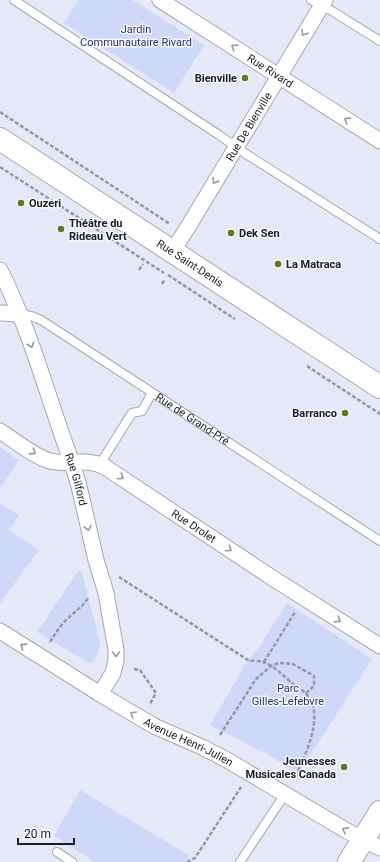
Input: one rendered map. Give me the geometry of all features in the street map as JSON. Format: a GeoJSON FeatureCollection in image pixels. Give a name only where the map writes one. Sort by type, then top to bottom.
{"type":"FeatureCollection","features":[{"type":"Feature","properties":{"kind":"main road","name":"Rue Saint-Denis"},"geometry":{"type":"LineString","coordinates":[[0,139],[380,387]]}},
{"type":"Feature","properties":{"kind":"main road"},"geometry":{"type":"LineString","coordinates":[[349,862],[372,843],[380,812]]}},
{"type":"Feature","properties":{"kind":"street","name":"Rue Rivard"},"geometry":{"type":"LineString","coordinates":[[160,0],[380,141]]}},
{"type":"Feature","properties":{"kind":"street","name":"Rue De Bienville"},"geometry":{"type":"LineString","coordinates":[[172,252],[278,76],[319,2]]}},
{"type":"Feature","properties":{"kind":"street","name":"Rue Gilford"},"geometry":{"type":"LineString","coordinates":[[0,270],[20,314],[72,463],[79,486],[96,560],[106,593],[116,650],[116,660],[113,673],[100,694]]}},
{"type":"Feature","properties":{"kind":"street","name":"Rue de Grand-Pré"},"geometry":{"type":"LineString","coordinates":[[0,313],[20,314]]}},
{"type":"Feature","properties":{"kind":"street","name":"Rue Drolet"},"geometry":{"type":"LineString","coordinates":[[0,431],[41,458],[51,461],[72,463],[89,461],[100,464],[279,582],[380,646]]}},
{"type":"Feature","properties":{"kind":"street","name":"Avenue Henri-Julien"},"geometry":{"type":"LineString","coordinates":[[0,631],[154,726],[204,748],[347,831],[372,843]]}},
{"type":"Feature","properties":{"kind":"lane"},"geometry":{"type":"LineString","coordinates":[[14,0],[236,147],[380,239]]}},
{"type":"Feature","properties":{"kind":"lane"},"geometry":{"type":"LineString","coordinates":[[319,2],[380,41]]}},
{"type":"Feature","properties":{"kind":"lane","name":"Rue de Grand-Pré"},"geometry":{"type":"LineString","coordinates":[[20,314],[32,316],[41,320],[380,541]]}},
{"type":"Feature","properties":{"kind":"lane"},"geometry":{"type":"LineString","coordinates":[[100,464],[132,413],[142,411],[152,393]]}},
{"type":"Feature","properties":{"kind":"lane"},"geometry":{"type":"LineString","coordinates":[[240,862],[285,794]]}},
{"type":"Feature","properties":{"kind":"lane"},"geometry":{"type":"LineString","coordinates":[[58,852],[72,862]]}},
{"type":"Feature","properties":{"kind":"path"},"geometry":{"type":"LineString","coordinates":[[0,112],[164,219]]}},
{"type":"Feature","properties":{"kind":"path","name":"Rue Saint-Denis"},"geometry":{"type":"LineString","coordinates":[[0,167],[238,321]]}},
{"type":"Feature","properties":{"kind":"path"},"geometry":{"type":"LineString","coordinates":[[139,270],[143,264]]}},
{"type":"Feature","properties":{"kind":"path"},"geometry":{"type":"LineString","coordinates":[[162,284],[166,279]]}},
{"type":"Feature","properties":{"kind":"path"},"geometry":{"type":"LineString","coordinates":[[302,363],[380,414]]}},
{"type":"Feature","properties":{"kind":"path"},"geometry":{"type":"LineString","coordinates":[[113,573],[248,660],[264,662],[271,666],[283,674],[297,689],[306,693],[312,702],[315,714],[314,725],[309,746],[296,776]]}},
{"type":"Feature","properties":{"kind":"path"},"geometry":{"type":"LineString","coordinates":[[50,643],[67,619],[84,605],[89,597]]}},
{"type":"Feature","properties":{"kind":"path"},"geometry":{"type":"LineString","coordinates":[[264,662],[299,606]]}},
{"type":"Feature","properties":{"kind":"path"},"geometry":{"type":"LineString","coordinates":[[220,735],[256,679],[271,666],[279,663],[293,664],[314,676],[314,686],[306,693]]}},
{"type":"Feature","properties":{"kind":"path"},"geometry":{"type":"LineString","coordinates":[[134,669],[140,670],[156,693],[150,704]]}},
{"type":"Feature","properties":{"kind":"path"},"geometry":{"type":"LineString","coordinates":[[187,862],[195,858],[242,785]]}},
{"type":"Feature","properties":{"kind":"green space","name":"Jardin Communautaire Rivard"},"geometry":{"type":"Polygon","coordinates":[[[78,0],[133,0],[204,45],[174,93],[64,23],[78,0]]]}},
{"type":"Feature","properties":{"kind":"green space"},"geometry":{"type":"Polygon","coordinates":[[[0,447],[19,460],[0,489],[0,447]]]}},
{"type":"Feature","properties":{"kind":"green space"},"geometry":{"type":"Polygon","coordinates":[[[0,504],[19,515],[9,530],[39,550],[0,603],[0,504]]]}},
{"type":"Feature","properties":{"kind":"green space"},"geometry":{"type":"Polygon","coordinates":[[[79,570],[82,573],[100,643],[97,655],[92,663],[87,662],[37,632],[79,570]]]}},
{"type":"Feature","properties":{"kind":"green space","name":"Parc Gilles-Lefebvre"},"geometry":{"type":"Polygon","coordinates":[[[287,603],[372,659],[298,774],[268,755],[210,725],[248,660],[257,650],[287,603]]]}},
{"type":"Feature","properties":{"kind":"green space"},"geometry":{"type":"Polygon","coordinates":[[[80,790],[190,856],[186,862],[95,862],[54,836],[80,790]]]}},
{"type":"Feature","properties":{"kind":"place","name":"Bienville"},"geometry":{"type":"Point","coordinates":[245,78]}},
{"type":"Feature","properties":{"kind":"place","name":"Ouzeri"},"geometry":{"type":"Point","coordinates":[21,203]}},
{"type":"Feature","properties":{"kind":"place","name":"Théâtre du Rideau Vert"},"geometry":{"type":"Point","coordinates":[61,229]}},
{"type":"Feature","properties":{"kind":"place","name":"Dek Sen"},"geometry":{"type":"Point","coordinates":[231,233]}},
{"type":"Feature","properties":{"kind":"place","name":"La Matraca"},"geometry":{"type":"Point","coordinates":[278,264]}},
{"type":"Feature","properties":{"kind":"place","name":"Barranco"},"geometry":{"type":"Point","coordinates":[345,413]}},
{"type":"Feature","properties":{"kind":"place","name":"Jeunesses Musicales Canada"},"geometry":{"type":"Point","coordinates":[344,767]}}]}
